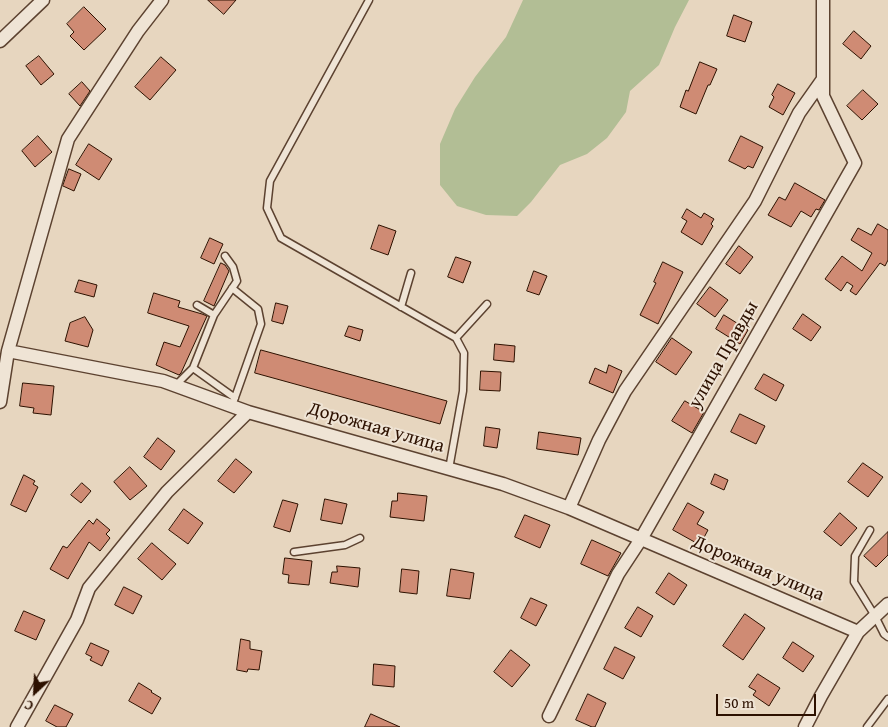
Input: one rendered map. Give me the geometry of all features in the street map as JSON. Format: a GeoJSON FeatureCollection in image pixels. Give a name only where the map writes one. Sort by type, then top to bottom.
{"type":"FeatureCollection","features":[{"type":"Feature","properties":{"kind":"street"},"geometry":{"type":"LineString","coordinates":[[0,41],[43,0]]}},
{"type":"Feature","properties":{"kind":"street"},"geometry":{"type":"LineString","coordinates":[[0,402],[8,352],[68,139],[138,31],[162,0]]}},
{"type":"Feature","properties":{"kind":"street","name":"улица Правды"},"geometry":{"type":"LineString","coordinates":[[549,716],[618,574],[641,539],[855,163],[823,96],[823,0]]}},
{"type":"Feature","properties":{"kind":"street"},"geometry":{"type":"LineString","coordinates":[[569,508],[599,440],[625,391],[755,200],[799,113],[823,80]]}},
{"type":"Feature","properties":{"kind":"street","name":"Дорожная улица"},"geometry":{"type":"LineString","coordinates":[[8,352],[163,381],[233,402],[248,412],[504,484],[569,508],[858,632]]}},
{"type":"Feature","properties":{"kind":"street"},"geometry":{"type":"LineString","coordinates":[[17,727],[77,620],[89,588],[167,492],[248,412]]}},
{"type":"Feature","properties":{"kind":"street"},"geometry":{"type":"LineString","coordinates":[[805,727],[858,632],[888,604]]}},
{"type":"Feature","properties":{"kind":"lane"},"geometry":{"type":"LineString","coordinates":[[370,0],[270,181],[267,208],[282,238],[456,338],[464,353],[463,391],[449,469]]}},
{"type":"Feature","properties":{"kind":"lane"},"geometry":{"type":"LineString","coordinates":[[175,386],[193,368],[214,315],[237,281],[234,267],[225,256]]}},
{"type":"Feature","properties":{"kind":"lane"},"geometry":{"type":"LineString","coordinates":[[401,307],[411,273]]}},
{"type":"Feature","properties":{"kind":"lane"},"geometry":{"type":"LineString","coordinates":[[193,368],[233,402],[261,324],[258,309],[232,288]]}},
{"type":"Feature","properties":{"kind":"lane"},"geometry":{"type":"LineString","coordinates":[[456,338],[487,304]]}},
{"type":"Feature","properties":{"kind":"lane"},"geometry":{"type":"LineString","coordinates":[[197,305],[214,315]]}},
{"type":"Feature","properties":{"kind":"lane"},"geometry":{"type":"LineString","coordinates":[[870,530],[855,556],[854,582],[884,634],[888,637]]}},
{"type":"Feature","properties":{"kind":"lane"},"geometry":{"type":"LineString","coordinates":[[294,552],[345,545],[360,538]]}},
{"type":"Feature","properties":{"kind":"lane"},"geometry":{"type":"LineString","coordinates":[[867,727],[888,699]]}},
{"type":"Feature","properties":{"kind":"green space"},"geometry":{"type":"Polygon","coordinates":[[[523,0],[689,0],[659,65],[630,91],[626,112],[607,138],[587,154],[560,165],[531,202],[517,216],[486,215],[457,206],[440,185],[440,144],[455,109],[475,77],[506,37],[523,0]]]}},
{"type":"Feature","properties":{"kind":"building"},"geometry":{"type":"Polygon","coordinates":[[[208,0],[236,0],[224,14],[208,0]]]}},
{"type":"Feature","properties":{"kind":"building"},"geometry":{"type":"Polygon","coordinates":[[[84,7],[106,29],[84,50],[70,36],[74,32],[67,24],[84,7]]]}},
{"type":"Feature","properties":{"kind":"building"},"geometry":{"type":"Polygon","coordinates":[[[734,15],[752,22],[745,42],[727,36],[734,15]]]}},
{"type":"Feature","properties":{"kind":"building"},"geometry":{"type":"Polygon","coordinates":[[[854,31],[871,46],[861,59],[843,44],[854,31]]]}},
{"type":"Feature","properties":{"kind":"building"},"geometry":{"type":"Polygon","coordinates":[[[39,56],[54,74],[41,85],[26,66],[39,56]]]}},
{"type":"Feature","properties":{"kind":"building"},"geometry":{"type":"Polygon","coordinates":[[[161,57],[176,70],[150,100],[135,87],[161,57]]]}},
{"type":"Feature","properties":{"kind":"building"},"geometry":{"type":"Polygon","coordinates":[[[700,62],[717,69],[696,114],[680,107],[700,62]]]}},
{"type":"Feature","properties":{"kind":"building"},"geometry":{"type":"Polygon","coordinates":[[[82,82],[90,91],[80,106],[69,94],[82,82]]]}},
{"type":"Feature","properties":{"kind":"building"},"geometry":{"type":"Polygon","coordinates":[[[778,84],[795,93],[783,115],[769,107],[774,97],[772,95],[778,84]]]}},
{"type":"Feature","properties":{"kind":"building"},"geometry":{"type":"Polygon","coordinates":[[[863,90],[878,104],[862,120],[847,106],[863,90]]]}},
{"type":"Feature","properties":{"kind":"building"},"geometry":{"type":"Polygon","coordinates":[[[38,136],[52,152],[35,167],[22,151],[38,136]]]}},
{"type":"Feature","properties":{"kind":"building"},"geometry":{"type":"Polygon","coordinates":[[[741,136],[763,147],[753,168],[748,166],[745,169],[729,161],[741,136]]]}},
{"type":"Feature","properties":{"kind":"building"},"geometry":{"type":"Polygon","coordinates":[[[89,144],[112,159],[99,180],[76,165],[89,144]]]}},
{"type":"Feature","properties":{"kind":"building"},"geometry":{"type":"Polygon","coordinates":[[[69,169],[81,174],[74,191],[63,186],[69,169]]]}},
{"type":"Feature","properties":{"kind":"building"},"geometry":{"type":"Polygon","coordinates":[[[795,183],[825,200],[819,210],[816,209],[811,217],[801,211],[791,227],[768,215],[779,197],[785,200],[795,183]]]}},
{"type":"Feature","properties":{"kind":"building"},"geometry":{"type":"Polygon","coordinates":[[[687,209],[701,218],[704,213],[714,219],[711,224],[713,226],[702,245],[681,232],[687,221],[682,218],[687,209]]]}},
{"type":"Feature","properties":{"kind":"building"},"geometry":{"type":"Polygon","coordinates":[[[878,224],[888,230],[888,260],[885,266],[880,263],[856,295],[850,291],[853,286],[847,282],[841,291],[825,279],[842,256],[862,271],[872,253],[851,240],[858,228],[871,235],[878,224]]]}},
{"type":"Feature","properties":{"kind":"building"},"geometry":{"type":"Polygon","coordinates":[[[379,225],[396,231],[388,255],[371,249],[379,225]]]}},
{"type":"Feature","properties":{"kind":"building"},"geometry":{"type":"Polygon","coordinates":[[[210,238],[223,244],[214,264],[201,258],[210,238]]]}},
{"type":"Feature","properties":{"kind":"building"},"geometry":{"type":"Polygon","coordinates":[[[739,246],[753,257],[740,274],[726,264],[739,246]]]}},
{"type":"Feature","properties":{"kind":"building"},"geometry":{"type":"Polygon","coordinates":[[[456,257],[471,262],[463,283],[448,277],[456,257]]]}},
{"type":"Feature","properties":{"kind":"building"},"geometry":{"type":"Polygon","coordinates":[[[663,262],[683,272],[658,324],[640,315],[656,283],[654,282],[663,262]]]}},
{"type":"Feature","properties":{"kind":"building"},"geometry":{"type":"Polygon","coordinates":[[[221,263],[229,271],[214,306],[204,301],[221,263]]]}},
{"type":"Feature","properties":{"kind":"building"},"geometry":{"type":"Polygon","coordinates":[[[534,271],[547,276],[539,295],[527,291],[534,271]]]}},
{"type":"Feature","properties":{"kind":"building"},"geometry":{"type":"Polygon","coordinates":[[[79,280],[97,285],[94,297],[75,292],[79,280]]]}},
{"type":"Feature","properties":{"kind":"building"},"geometry":{"type":"Polygon","coordinates":[[[710,287],[728,300],[715,317],[697,304],[710,287]]]}},
{"type":"Feature","properties":{"kind":"building"},"geometry":{"type":"Polygon","coordinates":[[[154,293],[180,301],[178,307],[207,316],[179,375],[156,365],[164,342],[180,347],[189,326],[148,313],[154,293]]]}},
{"type":"Feature","properties":{"kind":"building"},"geometry":{"type":"Polygon","coordinates":[[[276,303],[288,306],[283,324],[272,321],[276,303]]]}},
{"type":"Feature","properties":{"kind":"building"},"geometry":{"type":"Polygon","coordinates":[[[803,314],[821,327],[811,341],[793,329],[803,314]]]}},
{"type":"Feature","properties":{"kind":"building"},"geometry":{"type":"Polygon","coordinates":[[[724,315],[748,330],[740,344],[716,329],[724,315]]]}},
{"type":"Feature","properties":{"kind":"building"},"geometry":{"type":"Polygon","coordinates":[[[85,317],[93,330],[88,347],[65,341],[70,323],[85,317]]]}},
{"type":"Feature","properties":{"kind":"building"},"geometry":{"type":"Polygon","coordinates":[[[349,326],[363,330],[360,341],[345,336],[349,326]]]}},
{"type":"Feature","properties":{"kind":"building"},"geometry":{"type":"Polygon","coordinates":[[[672,338],[692,352],[676,375],[656,362],[672,338]]]}},
{"type":"Feature","properties":{"kind":"building"},"geometry":{"type":"Polygon","coordinates":[[[495,344],[515,346],[514,362],[494,360],[495,344]]]}},
{"type":"Feature","properties":{"kind":"building"},"geometry":{"type":"Polygon","coordinates":[[[261,350],[447,401],[440,424],[255,373],[261,350]]]}},
{"type":"Feature","properties":{"kind":"building"},"geometry":{"type":"Polygon","coordinates":[[[609,365],[622,371],[613,393],[589,383],[595,368],[606,373],[609,365]]]}},
{"type":"Feature","properties":{"kind":"building"},"geometry":{"type":"Polygon","coordinates":[[[481,371],[501,372],[500,391],[480,390],[481,371]]]}},
{"type":"Feature","properties":{"kind":"building"},"geometry":{"type":"Polygon","coordinates":[[[764,374],[784,385],[776,401],[755,389],[764,374]]]}},
{"type":"Feature","properties":{"kind":"building"},"geometry":{"type":"Polygon","coordinates":[[[23,383],[54,386],[51,415],[33,413],[34,408],[20,406],[23,383]]]}},
{"type":"Feature","properties":{"kind":"building"},"geometry":{"type":"Polygon","coordinates":[[[685,401],[704,412],[692,433],[672,421],[685,401]]]}},
{"type":"Feature","properties":{"kind":"building"},"geometry":{"type":"Polygon","coordinates":[[[740,414],[765,426],[756,444],[731,432],[740,414]]]}},
{"type":"Feature","properties":{"kind":"building"},"geometry":{"type":"Polygon","coordinates":[[[486,427],[500,429],[497,448],[484,446],[486,427]]]}},
{"type":"Feature","properties":{"kind":"building"},"geometry":{"type":"Polygon","coordinates":[[[539,432],[581,438],[578,455],[537,449],[539,432]]]}},
{"type":"Feature","properties":{"kind":"building"},"geometry":{"type":"Polygon","coordinates":[[[158,438],[175,451],[161,470],[144,457],[158,438]]]}},
{"type":"Feature","properties":{"kind":"building"},"geometry":{"type":"Polygon","coordinates":[[[236,459],[252,472],[234,493],[218,481],[236,459]]]}},
{"type":"Feature","properties":{"kind":"building"},"geometry":{"type":"Polygon","coordinates":[[[863,463],[883,477],[868,497],[848,482],[863,463]]]}},
{"type":"Feature","properties":{"kind":"building"},"geometry":{"type":"Polygon","coordinates":[[[130,467],[147,486],[130,500],[114,482],[130,467]]]}},
{"type":"Feature","properties":{"kind":"building"},"geometry":{"type":"Polygon","coordinates":[[[715,474],[728,480],[724,490],[711,484],[715,474]]]}},
{"type":"Feature","properties":{"kind":"building"},"geometry":{"type":"Polygon","coordinates":[[[24,475],[35,481],[33,484],[38,487],[26,512],[11,505],[24,475]]]}},
{"type":"Feature","properties":{"kind":"building"},"geometry":{"type":"Polygon","coordinates":[[[82,483],[91,491],[81,503],[71,495],[82,483]]]}},
{"type":"Feature","properties":{"kind":"building"},"geometry":{"type":"Polygon","coordinates":[[[398,493],[427,496],[424,521],[390,517],[392,501],[397,501],[398,493]]]}},
{"type":"Feature","properties":{"kind":"building"},"geometry":{"type":"Polygon","coordinates":[[[325,499],[347,504],[342,524],[321,520],[325,499]]]}},
{"type":"Feature","properties":{"kind":"building"},"geometry":{"type":"Polygon","coordinates":[[[283,500],[298,504],[290,532],[274,527],[283,500]]]}},
{"type":"Feature","properties":{"kind":"building"},"geometry":{"type":"Polygon","coordinates":[[[688,503],[704,512],[697,524],[708,530],[700,545],[673,530],[688,503]]]}},
{"type":"Feature","properties":{"kind":"building"},"geometry":{"type":"Polygon","coordinates":[[[184,509],[203,523],[188,544],[169,530],[184,509]]]}},
{"type":"Feature","properties":{"kind":"building"},"geometry":{"type":"Polygon","coordinates":[[[840,513],[857,528],[841,546],[824,532],[840,513]]]}},
{"type":"Feature","properties":{"kind":"building"},"geometry":{"type":"Polygon","coordinates":[[[525,515],[550,525],[540,548],[515,537],[525,515]]]}},
{"type":"Feature","properties":{"kind":"building"},"geometry":{"type":"Polygon","coordinates":[[[97,519],[110,530],[106,534],[110,538],[100,551],[89,542],[68,579],[50,569],[63,546],[67,548],[89,520],[93,524],[97,519]]]}},
{"type":"Feature","properties":{"kind":"building"},"geometry":{"type":"Polygon","coordinates":[[[888,532],[888,555],[876,567],[864,556],[888,532]]]}},
{"type":"Feature","properties":{"kind":"building"},"geometry":{"type":"Polygon","coordinates":[[[592,540],[621,553],[608,576],[581,564],[592,540]]]}},
{"type":"Feature","properties":{"kind":"building"},"geometry":{"type":"Polygon","coordinates":[[[152,543],[176,564],[162,580],[138,559],[152,543]]]}},
{"type":"Feature","properties":{"kind":"building"},"geometry":{"type":"Polygon","coordinates":[[[285,558],[312,561],[309,585],[288,583],[289,575],[283,574],[285,558]]]}},
{"type":"Feature","properties":{"kind":"building"},"geometry":{"type":"Polygon","coordinates":[[[337,566],[360,568],[358,587],[330,583],[332,572],[337,572],[337,566]]]}},
{"type":"Feature","properties":{"kind":"building"},"geometry":{"type":"Polygon","coordinates":[[[402,569],[419,571],[417,594],[400,592],[402,569]]]}},
{"type":"Feature","properties":{"kind":"building"},"geometry":{"type":"Polygon","coordinates":[[[451,569],[474,573],[470,599],[447,596],[451,569]]]}},
{"type":"Feature","properties":{"kind":"building"},"geometry":{"type":"Polygon","coordinates":[[[669,573],[687,585],[674,605],[656,593],[669,573]]]}},
{"type":"Feature","properties":{"kind":"building"},"geometry":{"type":"Polygon","coordinates":[[[124,587],[142,596],[133,614],[115,605],[124,587]]]}},
{"type":"Feature","properties":{"kind":"building"},"geometry":{"type":"Polygon","coordinates":[[[531,598],[547,605],[536,626],[521,618],[531,598]]]}},
{"type":"Feature","properties":{"kind":"building"},"geometry":{"type":"Polygon","coordinates":[[[638,607],[653,616],[641,637],[625,628],[638,607]]]}},
{"type":"Feature","properties":{"kind":"building"},"geometry":{"type":"Polygon","coordinates":[[[24,611],[45,620],[36,640],[15,631],[24,611]]]}},
{"type":"Feature","properties":{"kind":"building"},"geometry":{"type":"Polygon","coordinates":[[[745,614],[765,628],[743,660],[723,646],[745,614]]]}},
{"type":"Feature","properties":{"kind":"building"},"geometry":{"type":"Polygon","coordinates":[[[241,639],[250,641],[250,649],[262,651],[259,670],[248,669],[247,672],[237,670],[241,639]]]}},
{"type":"Feature","properties":{"kind":"building"},"geometry":{"type":"Polygon","coordinates":[[[793,642],[814,656],[803,672],[783,658],[793,642]]]}},
{"type":"Feature","properties":{"kind":"building"},"geometry":{"type":"Polygon","coordinates":[[[91,643],[109,651],[102,666],[90,660],[92,657],[86,654],[91,643]]]}},
{"type":"Feature","properties":{"kind":"building"},"geometry":{"type":"Polygon","coordinates":[[[615,647],[635,657],[623,679],[604,669],[615,647]]]}},
{"type":"Feature","properties":{"kind":"building"},"geometry":{"type":"Polygon","coordinates":[[[511,650],[530,665],[512,687],[494,672],[511,650]]]}},
{"type":"Feature","properties":{"kind":"building"},"geometry":{"type":"Polygon","coordinates":[[[374,664],[395,666],[394,687],[373,685],[374,664]]]}},
{"type":"Feature","properties":{"kind":"building"},"geometry":{"type":"Polygon","coordinates":[[[758,674],[780,688],[769,706],[753,695],[756,691],[749,687],[758,674]]]}},
{"type":"Feature","properties":{"kind":"building"},"geometry":{"type":"Polygon","coordinates":[[[139,683],[161,698],[152,714],[129,701],[139,683]]]}},
{"type":"Feature","properties":{"kind":"building"},"geometry":{"type":"Polygon","coordinates":[[[588,694],[606,703],[595,727],[576,720],[588,694]]]}},
{"type":"Feature","properties":{"kind":"building"},"geometry":{"type":"Polygon","coordinates":[[[55,705],[73,714],[66,727],[57,727],[46,721],[55,705]]]}},
{"type":"Feature","properties":{"kind":"building"},"geometry":{"type":"Polygon","coordinates":[[[371,714],[400,727],[365,727],[371,714]]]}}]}
